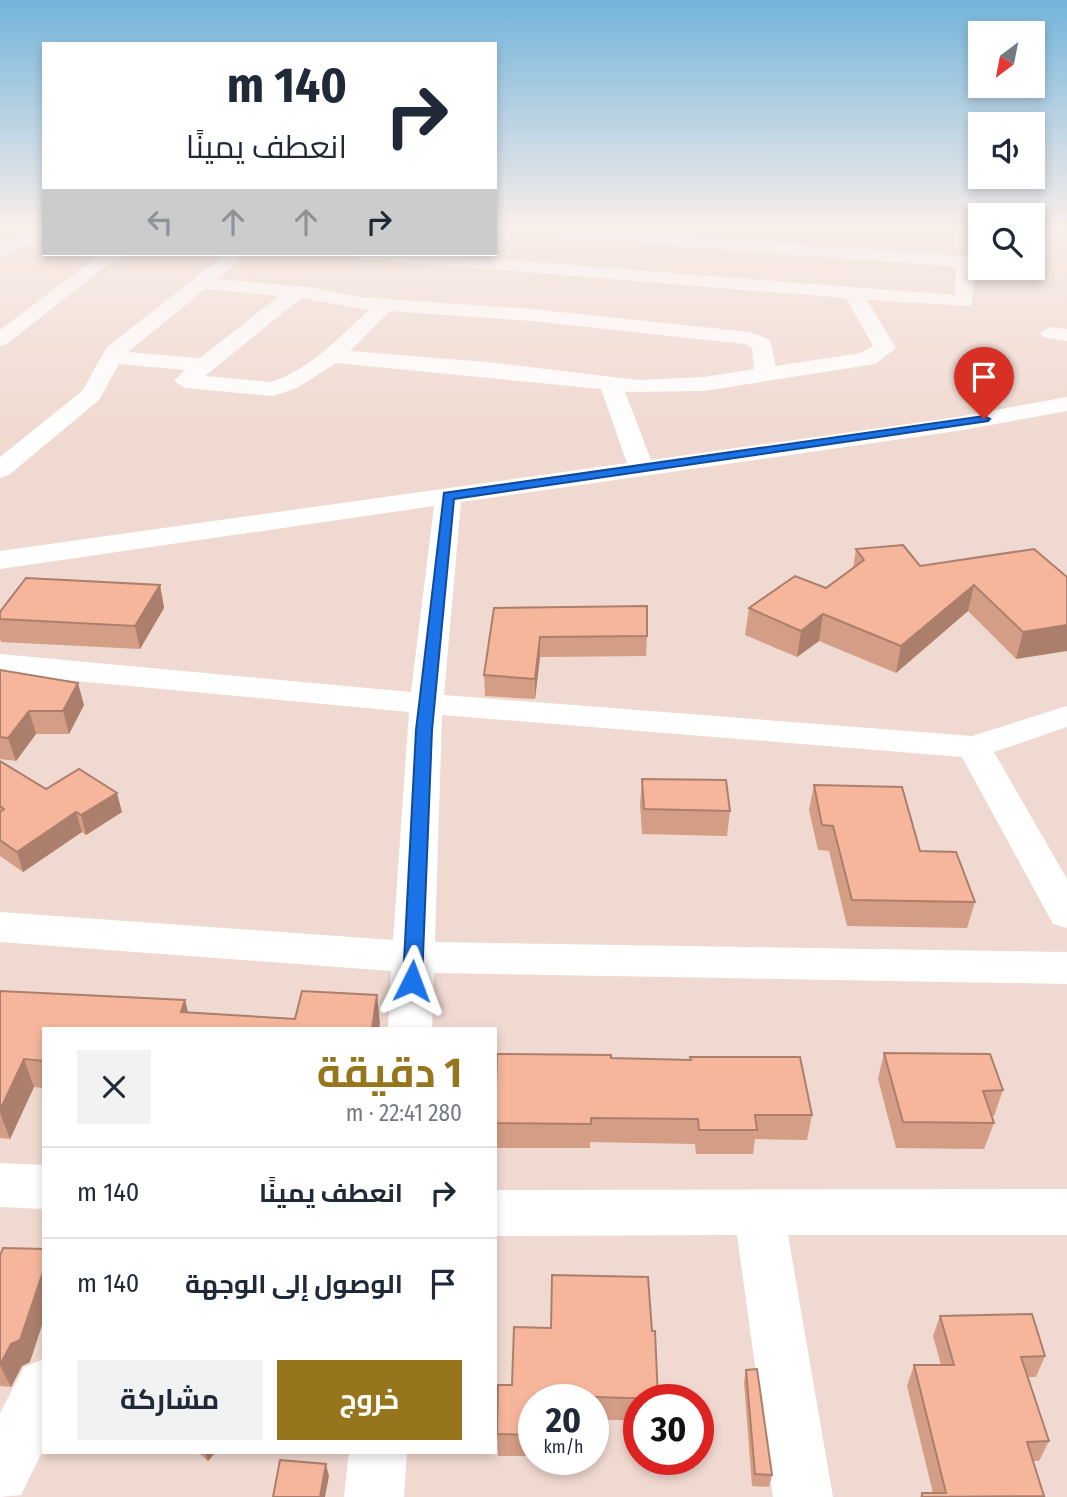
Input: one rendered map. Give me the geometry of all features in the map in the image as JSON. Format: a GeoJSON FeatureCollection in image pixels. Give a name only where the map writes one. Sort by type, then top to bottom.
{"type":"FeatureCollection","features":[{"type":"Feature","properties":{"kind":"street"},"geometry":{"type":"LineString","coordinates":[[0,340],[61,293]]}},
{"type":"Feature","properties":{"kind":"street"},"geometry":{"type":"LineString","coordinates":[[0,470],[90,395],[112,357],[189,293]]}},
{"type":"Feature","properties":{"kind":"street"},"geometry":{"type":"LineString","coordinates":[[295,293],[185,381],[273,389],[286,386],[331,356],[385,305]]}},
{"type":"Feature","properties":{"kind":"street"},"geometry":{"type":"LineString","coordinates":[[302,293],[385,305],[532,314],[750,338],[762,345],[766,374]]}},
{"type":"Feature","properties":{"kind":"street"},"geometry":{"type":"LineString","coordinates":[[331,356],[487,369],[639,387],[704,384],[867,359],[885,348],[853,293]]}},
{"type":"Feature","properties":{"kind":"street"},"geometry":{"type":"LineString","coordinates":[[871,293],[964,302],[966,293]]}},
{"type":"Feature","properties":{"kind":"street"},"geometry":{"type":"LineString","coordinates":[[112,357],[203,365]]}},
{"type":"Feature","properties":{"kind":"street"},"geometry":{"type":"LineString","coordinates":[[610,384],[642,468]]}},
{"type":"Feature","properties":{"kind":"street"},"geometry":{"type":"LineString","coordinates":[[0,560],[957,424],[1067,404]]}},
{"type":"Feature","properties":{"kind":"street"},"geometry":{"type":"LineString","coordinates":[[410,1027],[427,704],[448,496]]}},
{"type":"Feature","properties":{"kind":"street"},"geometry":{"type":"LineString","coordinates":[[0,664],[427,704],[974,747],[1067,716]]}},
{"type":"Feature","properties":{"kind":"street"},"geometry":{"type":"LineString","coordinates":[[974,747],[1067,914]]}},
{"type":"Feature","properties":{"kind":"street"},"geometry":{"type":"LineString","coordinates":[[0,927],[414,957],[1067,968]]}},
{"type":"Feature","properties":{"kind":"street"},"geometry":{"type":"LineString","coordinates":[[0,1185],[42,1187]]}},
{"type":"Feature","properties":{"kind":"street"},"geometry":{"type":"LineString","coordinates":[[759,1212],[803,1497]]}},
{"type":"Feature","properties":{"kind":"street"},"geometry":{"type":"LineString","coordinates":[[497,1213],[1067,1212]]}},
{"type":"Feature","properties":{"kind":"street"},"geometry":{"type":"LineString","coordinates":[[0,1474],[42,1391]]}},
{"type":"Feature","properties":{"kind":"street"},"geometry":{"type":"LineString","coordinates":[[374,1497],[378,1454]]}},
{"type":"Feature","properties":{"kind":"building"},"geometry":{"type":"Polygon","coordinates":[[[903,545],[920,566],[1034,549],[1067,577],[1067,625],[1023,632],[974,585],[901,646],[823,614],[801,631],[749,608],[795,576],[826,588],[864,560],[856,549],[903,545]]]}},
{"type":"Feature","properties":{"kind":"building"},"geometry":{"type":"Polygon","coordinates":[[[26,578],[160,585],[135,626],[0,619],[0,612],[26,578]]]}},
{"type":"Feature","properties":{"kind":"building"},"geometry":{"type":"Polygon","coordinates":[[[647,606],[647,636],[540,637],[535,679],[484,675],[494,608],[647,606]]]}},
{"type":"Feature","properties":{"kind":"building"},"geometry":{"type":"Polygon","coordinates":[[[0,670],[78,683],[63,711],[29,711],[8,738],[0,737],[0,670]]]}},
{"type":"Feature","properties":{"kind":"building"},"geometry":{"type":"Polygon","coordinates":[[[0,761],[46,789],[79,769],[117,793],[81,815],[76,812],[17,852],[0,840],[0,812],[4,809],[0,806],[0,761]]]}},
{"type":"Feature","properties":{"kind":"building"},"geometry":{"type":"Polygon","coordinates":[[[642,779],[726,780],[730,811],[644,809],[642,779]]]}},
{"type":"Feature","properties":{"kind":"building"},"geometry":{"type":"Polygon","coordinates":[[[814,785],[902,787],[920,851],[956,852],[975,902],[852,900],[833,826],[822,825],[814,785]]]}},
{"type":"Feature","properties":{"kind":"building"},"geometry":{"type":"Polygon","coordinates":[[[0,991],[185,1000],[181,1012],[295,1019],[302,991],[377,995],[372,1027],[42,1027],[42,1061],[24,1059],[0,1110],[0,991]]]}},
{"type":"Feature","properties":{"kind":"building"},"geometry":{"type":"Polygon","coordinates":[[[884,1053],[990,1054],[1003,1090],[983,1091],[994,1123],[903,1122],[884,1053]]]}},
{"type":"Feature","properties":{"kind":"building"},"geometry":{"type":"Polygon","coordinates":[[[497,1054],[611,1055],[611,1058],[691,1060],[690,1057],[800,1057],[812,1115],[755,1115],[757,1130],[699,1130],[698,1119],[591,1118],[591,1124],[497,1123],[497,1054]]]}},
{"type":"Feature","properties":{"kind":"building"},"geometry":{"type":"Polygon","coordinates":[[[3,1248],[42,1249],[42,1275],[20,1340],[11,1344],[0,1365],[0,1256],[3,1248]]]}},
{"type":"Feature","properties":{"kind":"building"},"geometry":{"type":"Polygon","coordinates":[[[552,1275],[648,1277],[652,1331],[655,1331],[657,1384],[623,1384],[623,1398],[609,1397],[609,1384],[518,1384],[518,1435],[497,1434],[498,1385],[512,1385],[514,1327],[551,1328],[552,1275]]]}},
{"type":"Feature","properties":{"kind":"building"},"geometry":{"type":"Polygon","coordinates":[[[1032,1314],[1045,1356],[1021,1357],[1049,1441],[1027,1442],[1044,1496],[922,1497],[922,1493],[946,1493],[914,1365],[954,1365],[940,1316],[1032,1314]]]}},
{"type":"Feature","properties":{"kind":"building"},"geometry":{"type":"Polygon","coordinates":[[[757,1369],[772,1475],[755,1474],[746,1370],[757,1369]]]}},
{"type":"Feature","properties":{"kind":"building"},"geometry":{"type":"Polygon","coordinates":[[[280,1460],[326,1464],[320,1497],[273,1497],[280,1460]]]}},
{"type":"Feature","properties":{"kind":"route"},"geometry":{"type":"LineString","coordinates":[[412,981],[424,730],[448,496],[984,419]]}}]}
